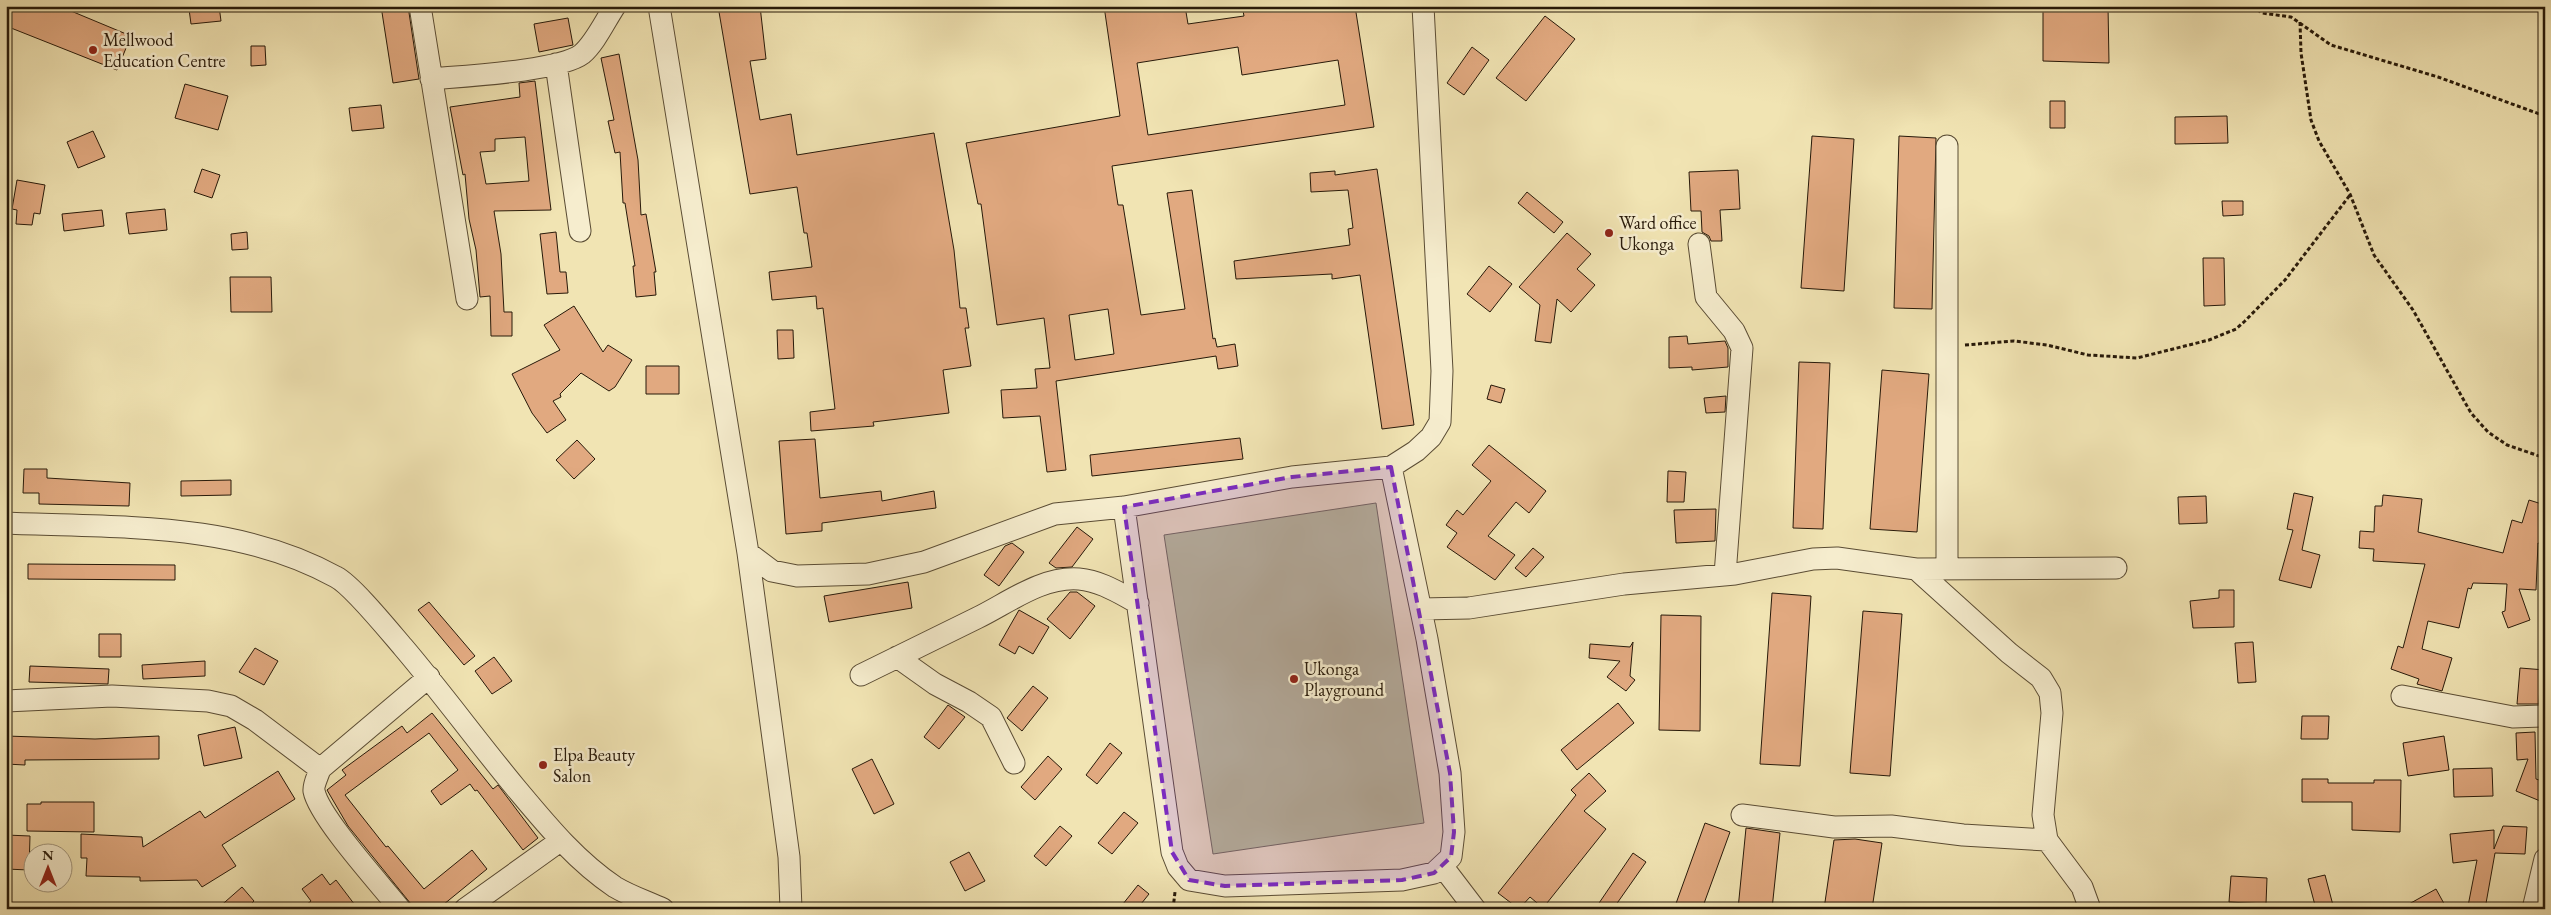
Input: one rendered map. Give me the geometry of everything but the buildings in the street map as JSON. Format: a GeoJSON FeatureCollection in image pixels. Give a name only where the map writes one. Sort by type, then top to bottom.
{"type":"FeatureCollection","features":[{"type":"Feature","properties":{"kind":"street"},"geometry":{"type":"LineString","coordinates":[[420,6],[467,299]]}},
{"type":"Feature","properties":{"kind":"street"},"geometry":{"type":"LineString","coordinates":[[431,79],[556,64],[570,60],[584,52],[615,6]]}},
{"type":"Feature","properties":{"kind":"street"},"geometry":{"type":"LineString","coordinates":[[659,6],[748,553],[789,857],[791,909]]}},
{"type":"Feature","properties":{"kind":"street"},"geometry":{"type":"LineString","coordinates":[[748,553],[772,571],[797,576],[868,574],[924,562],[1055,514],[1124,507],[1292,477],[1391,467],[1416,451],[1431,437],[1440,422],[1442,371],[1423,6]]}},
{"type":"Feature","properties":{"kind":"street"},"geometry":{"type":"LineString","coordinates":[[556,64],[580,232]]}},
{"type":"Feature","properties":{"kind":"street"},"geometry":{"type":"LineString","coordinates":[[1947,146],[1947,568]]}},
{"type":"Feature","properties":{"kind":"street"},"geometry":{"type":"LineString","coordinates":[[1699,244],[1706,297],[1734,332],[1742,348],[1725,575]]}},
{"type":"Feature","properties":{"kind":"street"},"geometry":{"type":"LineString","coordinates":[[1124,507],[1172,852],[1178,867],[1190,880],[1225,886],[1402,880],[1434,873],[1444,867],[1451,857],[1454,832],[1450,773],[1391,467]]}},
{"type":"Feature","properties":{"kind":"street"},"geometry":{"type":"LineString","coordinates":[[6,523],[154,528],[242,540],[289,555],[338,578],[395,637],[429,677],[454,712],[560,841],[617,888],[663,909]]}},
{"type":"Feature","properties":{"kind":"street"},"geometry":{"type":"LineString","coordinates":[[1420,610],[1470,608],[1624,584],[1725,575],[1791,562],[1837,558],[1916,569],[2116,568]]}},
{"type":"Feature","properties":{"kind":"street"},"geometry":{"type":"LineString","coordinates":[[1916,569],[2009,653],[2041,678],[2050,693],[2052,714],[2043,815],[2047,840],[2082,887],[2090,909]]}},
{"type":"Feature","properties":{"kind":"street"},"geometry":{"type":"LineString","coordinates":[[861,675],[980,617],[1029,590],[1054,582],[1077,579],[1102,584],[1138,603]]}},
{"type":"Feature","properties":{"kind":"street"},"geometry":{"type":"LineString","coordinates":[[897,657],[935,684],[969,702],[991,718],[1014,763]]}},
{"type":"Feature","properties":{"kind":"street"},"geometry":{"type":"LineString","coordinates":[[400,909],[318,803],[313,789],[320,769],[429,677]]}},
{"type":"Feature","properties":{"kind":"street"},"geometry":{"type":"LineString","coordinates":[[6,701],[112,696],[208,701],[231,706],[255,720],[320,769]]}},
{"type":"Feature","properties":{"kind":"street"},"geometry":{"type":"LineString","coordinates":[[2402,696],[2513,717],[2545,716]]}},
{"type":"Feature","properties":{"kind":"street"},"geometry":{"type":"LineString","coordinates":[[1742,815],[1834,827],[1891,826],[1963,835],[2047,840]]}},
{"type":"Feature","properties":{"kind":"street"},"geometry":{"type":"LineString","coordinates":[[464,909],[560,841]]}},
{"type":"Feature","properties":{"kind":"street"},"geometry":{"type":"LineString","coordinates":[[2534,909],[2545,859]]}},
{"type":"Feature","properties":{"kind":"street"},"geometry":{"type":"LineString","coordinates":[[1444,867],[1475,909]]}},
{"type":"Feature","properties":{"kind":"path"},"geometry":{"type":"LineString","coordinates":[[2252,6],[2262,13],[2291,17],[2331,45],[2438,77],[2545,116]]}},
{"type":"Feature","properties":{"kind":"path"},"geometry":{"type":"LineString","coordinates":[[2300,22],[2300,53],[2311,120],[2318,141],[2350,194],[2374,255],[2413,310],[2471,412],[2488,432],[2507,445],[2545,458]]}},
{"type":"Feature","properties":{"kind":"path"},"geometry":{"type":"LineString","coordinates":[[1946,346],[2014,341],[2047,345],[2088,355],[2137,358],[2209,340],[2236,329],[2246,321],[2285,280],[2350,194]]}},
{"type":"Feature","properties":{"kind":"highlighted area"},"geometry":{"type":"Polygon","coordinates":[[[1391,467],[1450,773],[1454,832],[1451,857],[1434,873],[1402,880],[1225,886],[1189,880],[1172,852],[1124,507],[1292,477],[1391,467]]]}},
{"type":"Feature","properties":{"kind":"green space","name":"Ukonga Playground"},"geometry":{"type":"Polygon","coordinates":[[[1376,503],[1424,823],[1213,854],[1164,535],[1376,503]]]}},
{"type":"Feature","properties":{"kind":"place","name":"Mellwood Education Centre"},"geometry":{"type":"Point","coordinates":[93,50]}},
{"type":"Feature","properties":{"kind":"place","name":"Ward office Ukonga"},"geometry":{"type":"Point","coordinates":[1609,233]}},
{"type":"Feature","properties":{"kind":"place","name":"Ukonga Playground"},"geometry":{"type":"Point","coordinates":[1294,679]}},
{"type":"Feature","properties":{"kind":"place","name":"Elpa Beauty Salon"},"geometry":{"type":"Point","coordinates":[543,765]}}]}
